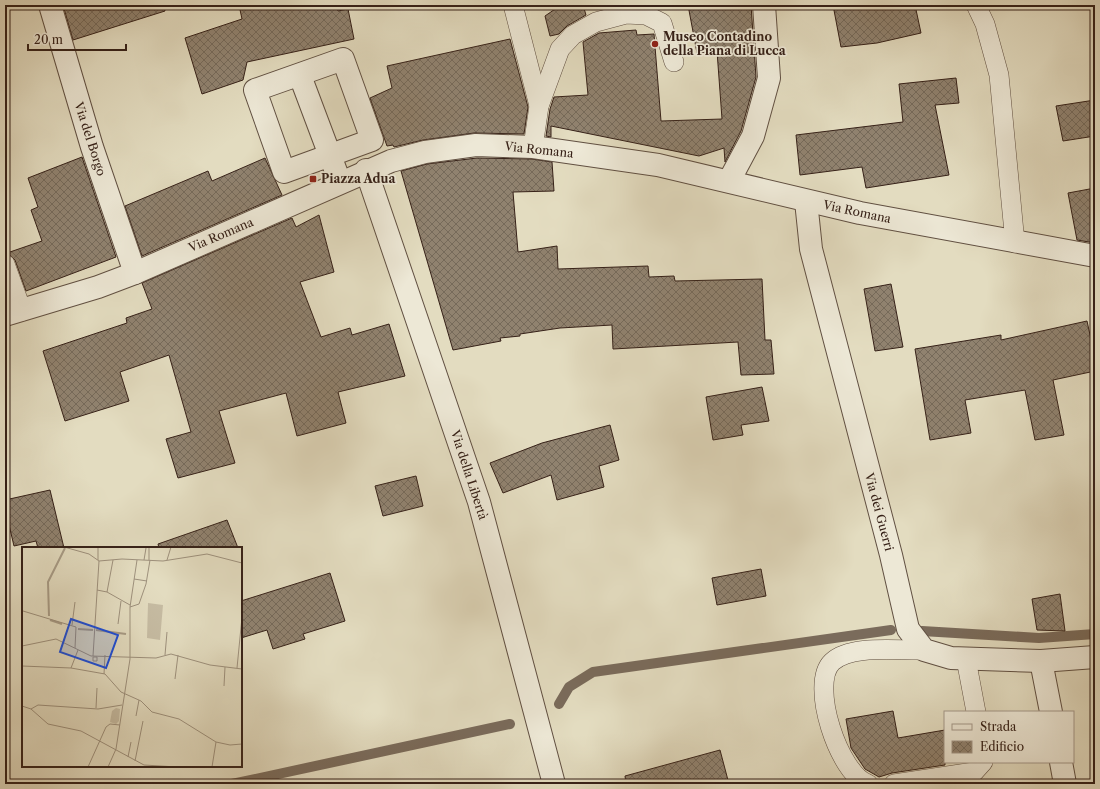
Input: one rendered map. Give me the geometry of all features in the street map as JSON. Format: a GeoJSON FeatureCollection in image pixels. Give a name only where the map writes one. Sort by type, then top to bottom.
{"type":"FeatureCollection","features":[{"type":"Feature","properties":{"kind":"street","name":"Via del Borgo"},"geometry":{"type":"LineString","coordinates":[[50,5],[92,147],[135,272]]}},
{"type":"Feature","properties":{"kind":"street"},"geometry":{"type":"LineString","coordinates":[[729,181],[753,136],[769,78],[764,5]]}},
{"type":"Feature","properties":{"kind":"street"},"geometry":{"type":"LineString","coordinates":[[343,58],[372,140],[330,155],[284,172],[255,90],[343,58]]}},
{"type":"Feature","properties":{"kind":"street"},"geometry":{"type":"LineString","coordinates":[[302,81],[340,182]]}},
{"type":"Feature","properties":{"kind":"street","name":"Via Romana"},"geometry":{"type":"LineString","coordinates":[[14,313],[98,287],[366,170],[390,161],[425,152],[476,145],[533,147],[658,165],[729,181],[806,201],[1015,243],[1095,256]]}},
{"type":"Feature","properties":{"kind":"street","name":"Via della Libertà"},"geometry":{"type":"LineString","coordinates":[[366,170],[479,502],[554,784]]}},
{"type":"Feature","properties":{"kind":"street","name":"Via dei Guerri"},"geometry":{"type":"LineString","coordinates":[[806,201],[811,249],[891,555],[908,629],[924,650]]}},
{"type":"Feature","properties":{"kind":"street"},"geometry":{"type":"LineString","coordinates":[[924,650],[951,658],[966,659],[1041,661],[1095,657]]}},
{"type":"Feature","properties":{"kind":"street"},"geometry":{"type":"LineString","coordinates":[[1041,661],[1051,711]]}},
{"type":"Feature","properties":{"kind":"street"},"geometry":{"type":"LineString","coordinates":[[1061,763],[1065,784]]}},
{"type":"Feature","properties":{"kind":"lane"},"geometry":{"type":"LineString","coordinates":[[513,5],[539,106]]}},
{"type":"Feature","properties":{"kind":"lane"},"geometry":{"type":"LineString","coordinates":[[976,5],[985,24],[999,75],[1015,243]]}},
{"type":"Feature","properties":{"kind":"lane"},"geometry":{"type":"LineString","coordinates":[[533,147],[539,106],[560,50],[573,35],[596,22],[626,14],[646,16],[662,23],[674,62]]}},
{"type":"Feature","properties":{"kind":"lane"},"geometry":{"type":"LineString","coordinates":[[5,264],[14,313]]}},
{"type":"Feature","properties":{"kind":"lane"},"geometry":{"type":"LineString","coordinates":[[867,784],[861,781],[848,766],[832,736],[823,691],[824,674],[831,663],[843,655],[865,650],[924,650]]}},
{"type":"Feature","properties":{"kind":"lane"},"geometry":{"type":"LineString","coordinates":[[966,659],[976,711]]}},
{"type":"Feature","properties":{"kind":"lane"},"geometry":{"type":"LineString","coordinates":[[894,784],[974,772],[982,763]]}},
{"type":"Feature","properties":{"kind":"building"},"geometry":{"type":"Polygon","coordinates":[[[63,5],[164,5],[165,11],[73,40],[63,5]]]}},
{"type":"Feature","properties":{"kind":"building"},"geometry":{"type":"Polygon","coordinates":[[[239,5],[336,5],[338,11],[348,9],[354,39],[247,62],[243,80],[202,94],[185,38],[242,19],[239,5]]]}},
{"type":"Feature","properties":{"kind":"building"},"geometry":{"type":"Polygon","coordinates":[[[561,5],[583,5],[586,15],[567,26],[559,34],[550,36],[545,16],[561,5]]]}},
{"type":"Feature","properties":{"kind":"building"},"geometry":{"type":"Polygon","coordinates":[[[688,5],[751,5],[756,77],[741,131],[725,162],[724,148],[699,156],[551,126],[551,137],[546,136],[550,109],[554,97],[588,95],[583,42],[599,33],[636,30],[637,35],[654,34],[661,121],[722,119],[717,51],[697,53],[688,5]]]}},
{"type":"Feature","properties":{"kind":"building"},"geometry":{"type":"Polygon","coordinates":[[[833,5],[915,5],[921,33],[877,43],[841,47],[833,5]]]}},
{"type":"Feature","properties":{"kind":"building"},"geometry":{"type":"Polygon","coordinates":[[[510,39],[528,107],[524,134],[474,133],[423,140],[394,147],[393,145],[387,146],[370,98],[392,88],[387,66],[510,39]]]}},
{"type":"Feature","properties":{"kind":"building"},"geometry":{"type":"Polygon","coordinates":[[[956,78],[959,103],[935,105],[949,175],[866,188],[862,167],[800,175],[796,135],[903,122],[899,84],[956,78]]]}},
{"type":"Feature","properties":{"kind":"building"},"geometry":{"type":"Polygon","coordinates":[[[1095,100],[1095,136],[1063,141],[1056,106],[1095,100]]]}},
{"type":"Feature","properties":{"kind":"building"},"geometry":{"type":"Polygon","coordinates":[[[82,157],[116,257],[26,291],[15,260],[7,253],[42,241],[31,210],[38,207],[28,178],[82,157]]]}},
{"type":"Feature","properties":{"kind":"building"},"geometry":{"type":"Polygon","coordinates":[[[265,158],[282,195],[142,256],[125,206],[208,171],[212,181],[265,158]]]}},
{"type":"Feature","properties":{"kind":"building"},"geometry":{"type":"Polygon","coordinates":[[[477,158],[532,159],[552,162],[554,191],[513,192],[518,252],[557,246],[558,269],[648,266],[649,277],[674,276],[675,281],[762,279],[765,340],[771,340],[774,374],[741,375],[738,342],[613,349],[612,325],[560,328],[520,334],[520,336],[500,338],[501,341],[453,350],[401,171],[427,164],[477,158]]]}},
{"type":"Feature","properties":{"kind":"building"},"geometry":{"type":"Polygon","coordinates":[[[1095,188],[1095,243],[1077,240],[1068,193],[1095,188]]]}},
{"type":"Feature","properties":{"kind":"building"},"geometry":{"type":"Polygon","coordinates":[[[319,215],[334,272],[300,282],[321,337],[350,328],[352,335],[389,324],[405,376],[338,392],[346,423],[297,436],[286,393],[219,411],[235,463],[178,478],[166,439],[191,432],[169,355],[120,372],[129,401],[65,421],[43,351],[127,323],[126,318],[152,309],[142,283],[292,218],[296,227],[319,215]]]}},
{"type":"Feature","properties":{"kind":"building"},"geometry":{"type":"Polygon","coordinates":[[[891,284],[903,347],[875,351],[864,289],[891,284]]]}},
{"type":"Feature","properties":{"kind":"building"},"geometry":{"type":"Polygon","coordinates":[[[1087,321],[1095,358],[1095,371],[1053,380],[1064,435],[1035,440],[1025,390],[965,400],[971,433],[930,440],[915,349],[1001,335],[1001,340],[1087,321]]]}},
{"type":"Feature","properties":{"kind":"building"},"geometry":{"type":"Polygon","coordinates":[[[762,387],[769,421],[741,425],[743,435],[713,440],[706,397],[762,387]]]}},
{"type":"Feature","properties":{"kind":"building"},"geometry":{"type":"Polygon","coordinates":[[[610,425],[619,460],[599,466],[604,487],[557,500],[551,475],[503,493],[490,463],[542,443],[610,425]]]}},
{"type":"Feature","properties":{"kind":"building"},"geometry":{"type":"Polygon","coordinates":[[[416,476],[423,506],[383,516],[375,486],[416,476]]]}},
{"type":"Feature","properties":{"kind":"building"},"geometry":{"type":"Polygon","coordinates":[[[50,490],[64,547],[38,547],[36,541],[14,546],[5,508],[5,500],[50,490]]]}},
{"type":"Feature","properties":{"kind":"building"},"geometry":{"type":"Polygon","coordinates":[[[227,520],[238,547],[159,547],[158,544],[227,520]]]}},
{"type":"Feature","properties":{"kind":"building"},"geometry":{"type":"Polygon","coordinates":[[[761,569],[766,596],[717,605],[712,578],[761,569]]]}},
{"type":"Feature","properties":{"kind":"building"},"geometry":{"type":"Polygon","coordinates":[[[330,573],[345,621],[303,634],[305,639],[273,649],[267,630],[242,638],[242,601],[330,573]]]}},
{"type":"Feature","properties":{"kind":"building"},"geometry":{"type":"Polygon","coordinates":[[[1060,594],[1065,631],[1037,630],[1032,599],[1060,594]]]}},
{"type":"Feature","properties":{"kind":"building"},"geometry":{"type":"Polygon","coordinates":[[[893,711],[898,738],[944,730],[945,765],[892,773],[879,777],[865,769],[851,748],[846,719],[893,711]]]}},
{"type":"Feature","properties":{"kind":"building"},"geometry":{"type":"Polygon","coordinates":[[[720,750],[729,784],[626,784],[625,776],[720,750]]]}},
{"type":"Feature","properties":{"kind":"waterway"},"geometry":{"type":"LineString","coordinates":[[559,704],[569,687],[593,672],[891,630]]}},
{"type":"Feature","properties":{"kind":"waterway"},"geometry":{"type":"LineString","coordinates":[[922,631],[1039,638],[1095,634]]}},
{"type":"Feature","properties":{"kind":"waterway"},"geometry":{"type":"LineString","coordinates":[[232,784],[510,724]]}},
{"type":"Feature","properties":{"kind":"place","name":"Museo Contadino della Piana di Lucca"},"geometry":{"type":"Point","coordinates":[655,44]}},
{"type":"Feature","properties":{"kind":"place","name":"Piazza Adua"},"geometry":{"type":"Point","coordinates":[313,179]}}]}
